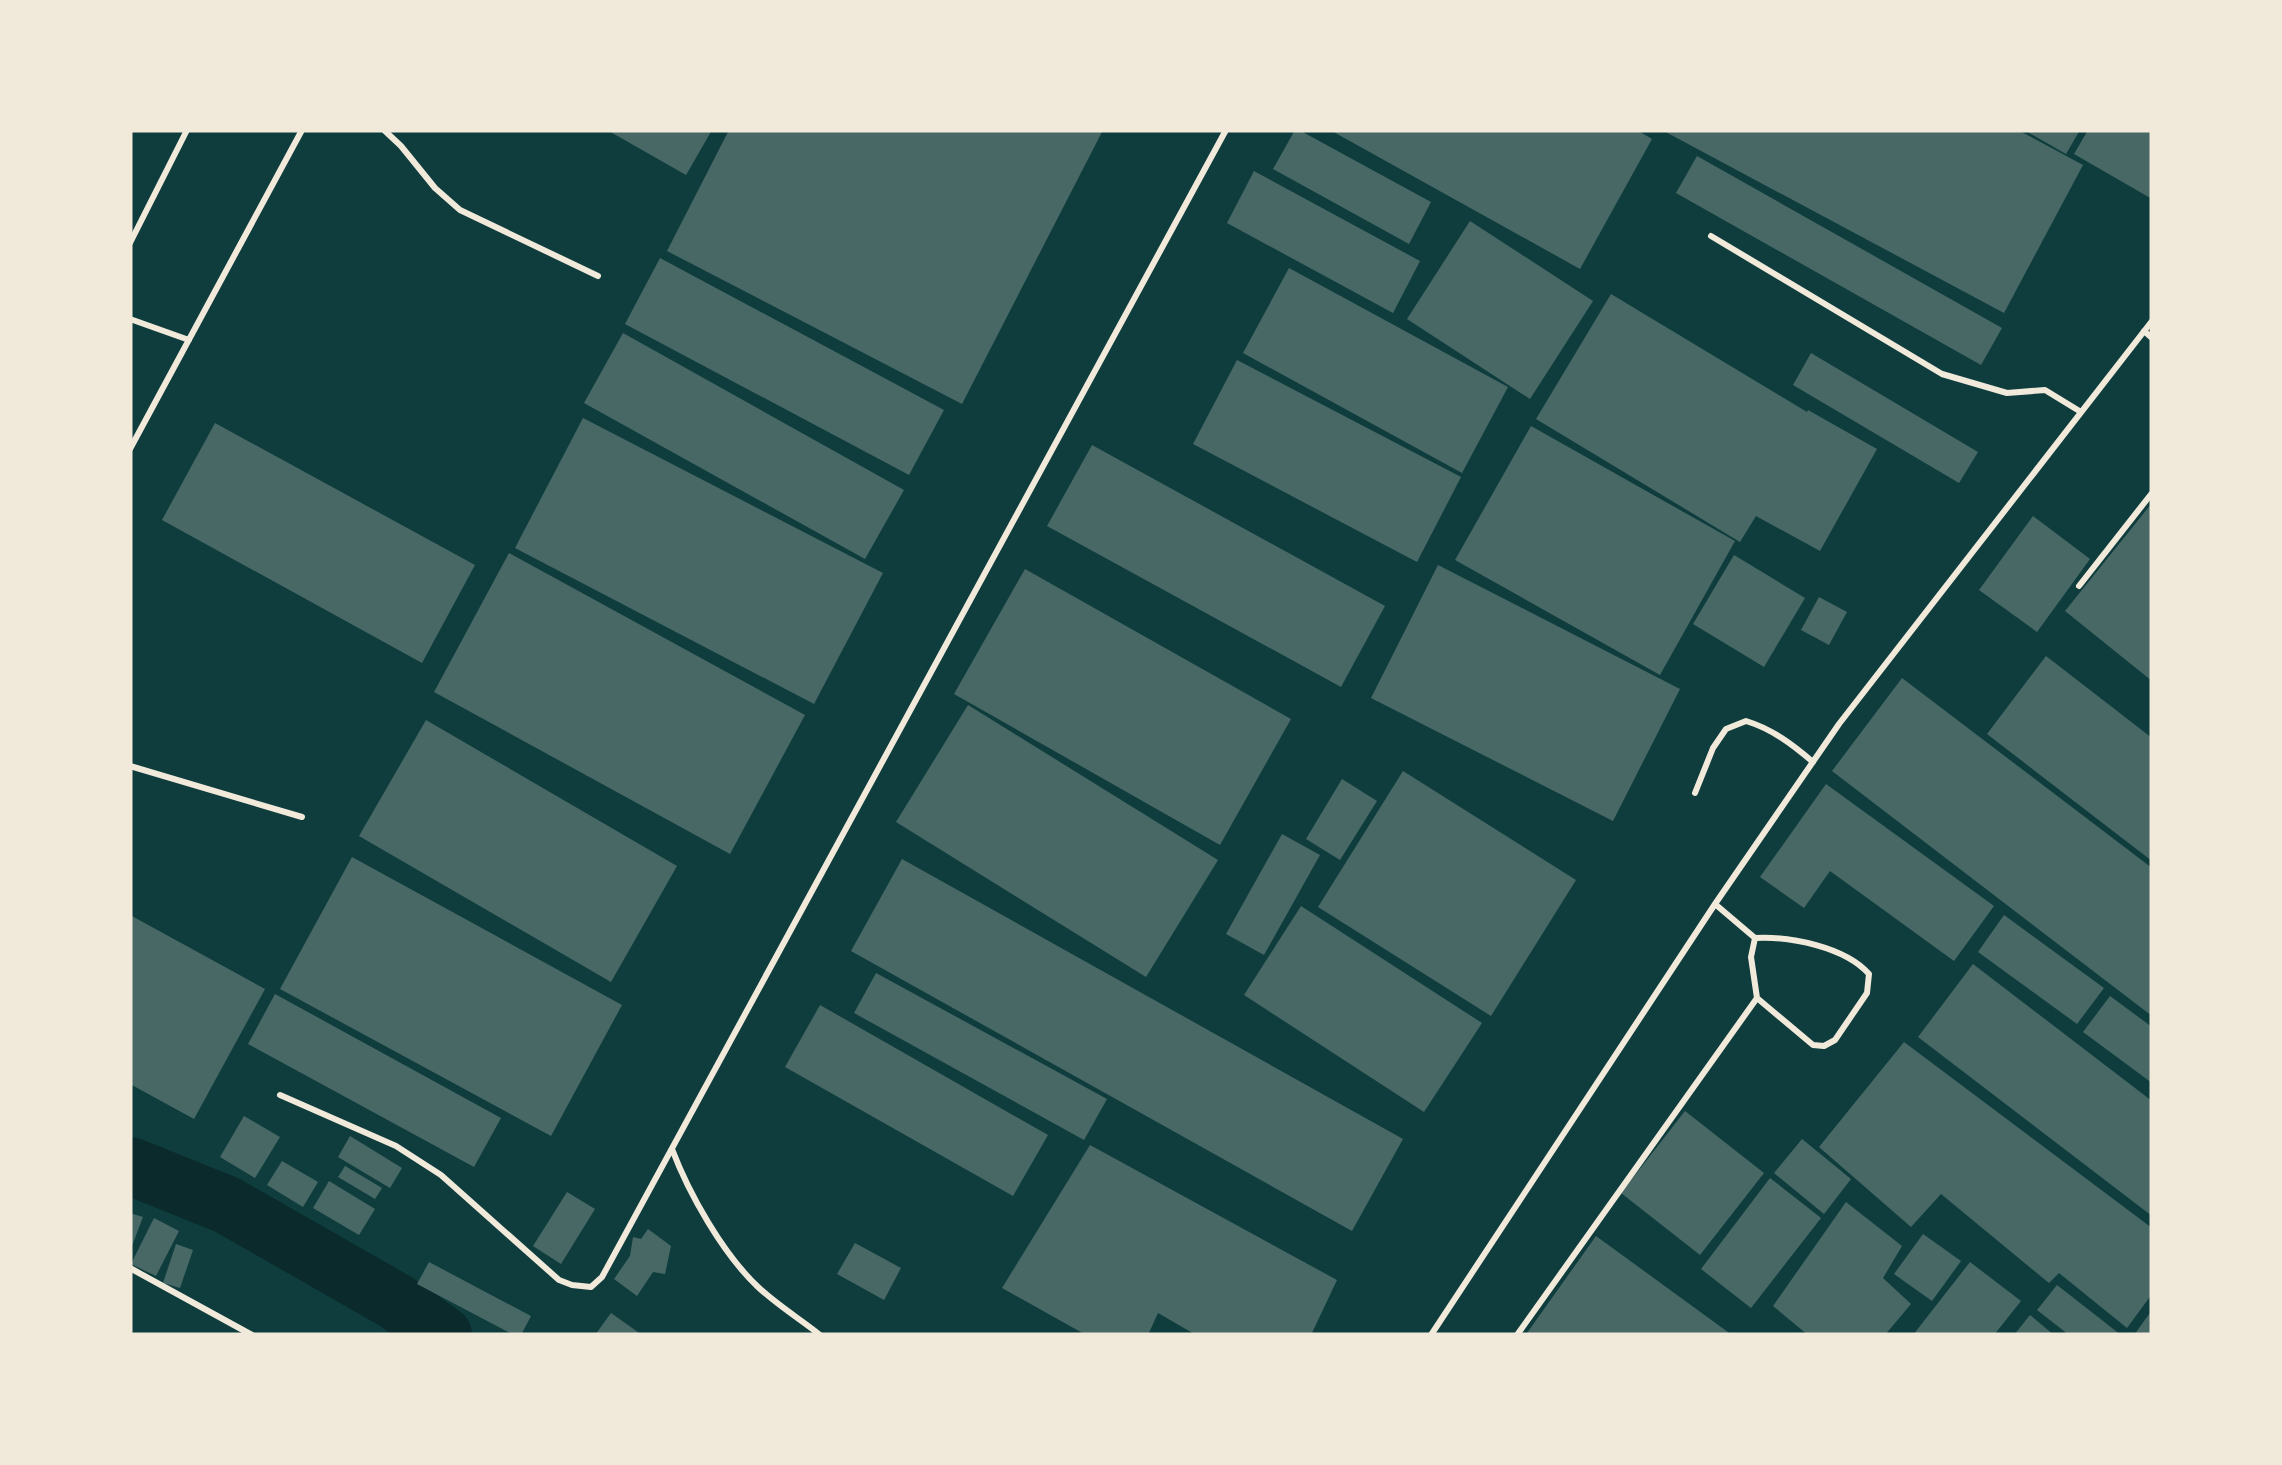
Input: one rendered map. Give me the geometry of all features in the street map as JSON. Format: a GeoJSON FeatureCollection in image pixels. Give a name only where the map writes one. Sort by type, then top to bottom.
{"type":"FeatureCollection","features":[{"type":"Feature","properties":{"kind":"lane"},"geometry":{"type":"LineString","coordinates":[[130,243],[187,130]]}},
{"type":"Feature","properties":{"kind":"lane"},"geometry":{"type":"LineString","coordinates":[[130,449],[302,130]]}},
{"type":"Feature","properties":{"kind":"lane"},"geometry":{"type":"LineString","coordinates":[[384,130],[460,210],[598,276]]}},
{"type":"Feature","properties":{"kind":"lane"},"geometry":{"type":"LineString","coordinates":[[280,1095],[396,1146],[441,1175],[558,1280],[591,1287],[602,1277],[1226,130]]}},
{"type":"Feature","properties":{"kind":"lane"},"geometry":{"type":"LineString","coordinates":[[1711,236],[1942,374],[2007,393],[2046,390],[2080,412]]}},
{"type":"Feature","properties":{"kind":"lane"},"geometry":{"type":"LineString","coordinates":[[130,319],[188,340]]}},
{"type":"Feature","properties":{"kind":"lane"},"geometry":{"type":"LineString","coordinates":[[1430,1335],[1839,724],[2152,321]]}},
{"type":"Feature","properties":{"kind":"lane"},"geometry":{"type":"LineString","coordinates":[[2144,331],[2152,338]]}},
{"type":"Feature","properties":{"kind":"lane"},"geometry":{"type":"LineString","coordinates":[[2079,586],[2152,494]]}},
{"type":"Feature","properties":{"kind":"lane"},"geometry":{"type":"LineString","coordinates":[[1695,794],[1713,748],[1726,729],[1746,720],[1765,727],[1813,762]]}},
{"type":"Feature","properties":{"kind":"lane"},"geometry":{"type":"LineString","coordinates":[[130,766],[302,817]]}},
{"type":"Feature","properties":{"kind":"lane"},"geometry":{"type":"LineString","coordinates":[[1715,904],[1755,938],[1778,936],[1830,950],[1869,974],[1867,993],[1835,1040],[1824,1046],[1813,1045],[1757,998],[1751,957],[1755,938]]}},
{"type":"Feature","properties":{"kind":"lane"},"geometry":{"type":"LineString","coordinates":[[1518,1335],[1757,998]]}},
{"type":"Feature","properties":{"kind":"lane"},"geometry":{"type":"LineString","coordinates":[[672,1148],[686,1184],[736,1262],[758,1287],[820,1335]]}},
{"type":"Feature","properties":{"kind":"lane"},"geometry":{"type":"LineString","coordinates":[[130,1268],[252,1335]]}},
{"type":"Feature","properties":{"kind":"building"},"geometry":{"type":"Polygon","coordinates":[[[607,130],[712,130],[686,175],[607,130]]]}},
{"type":"Feature","properties":{"kind":"building"},"geometry":{"type":"Polygon","coordinates":[[[729,130],[1103,130],[962,404],[667,251],[729,130]]]}},
{"type":"Feature","properties":{"kind":"building"},"geometry":{"type":"Polygon","coordinates":[[[1295,130],[1431,202],[1409,244],[1273,169],[1295,130]]]}},
{"type":"Feature","properties":{"kind":"building"},"geometry":{"type":"Polygon","coordinates":[[[1330,130],[1637,130],[1652,139],[1580,269],[1330,130]]]}},
{"type":"Feature","properties":{"kind":"building"},"geometry":{"type":"Polygon","coordinates":[[[1662,130],[2018,130],[2083,165],[2004,313],[1662,130]]]}},
{"type":"Feature","properties":{"kind":"building"},"geometry":{"type":"Polygon","coordinates":[[[2024,130],[2080,130],[2066,154],[2024,130]]]}},
{"type":"Feature","properties":{"kind":"building"},"geometry":{"type":"Polygon","coordinates":[[[2088,130],[2152,130],[2152,199],[2074,154],[2088,130]]]}},
{"type":"Feature","properties":{"kind":"building"},"geometry":{"type":"Polygon","coordinates":[[[1697,156],[2002,328],[1981,365],[1676,193],[1697,156]]]}},
{"type":"Feature","properties":{"kind":"building"},"geometry":{"type":"Polygon","coordinates":[[[1254,171],[1420,261],[1393,313],[1227,223],[1254,171]]]}},
{"type":"Feature","properties":{"kind":"building"},"geometry":{"type":"Polygon","coordinates":[[[1470,221],[1593,301],[1530,399],[1407,319],[1470,221]]]}},
{"type":"Feature","properties":{"kind":"building"},"geometry":{"type":"Polygon","coordinates":[[[660,258],[944,410],[909,475],[625,324],[660,258]]]}},
{"type":"Feature","properties":{"kind":"building"},"geometry":{"type":"Polygon","coordinates":[[[1289,268],[1508,387],[1462,473],[1243,353],[1289,268]]]}},
{"type":"Feature","properties":{"kind":"building"},"geometry":{"type":"Polygon","coordinates":[[[1611,294],[1807,412],[1877,449],[1820,551],[1756,516],[1740,542],[1536,419],[1611,294]]]}},
{"type":"Feature","properties":{"kind":"building"},"geometry":{"type":"Polygon","coordinates":[[[623,333],[904,490],[865,559],[584,403],[623,333]]]}},
{"type":"Feature","properties":{"kind":"building"},"geometry":{"type":"Polygon","coordinates":[[[1811,353],[1978,452],[1959,483],[1793,385],[1811,353]]]}},
{"type":"Feature","properties":{"kind":"building"},"geometry":{"type":"Polygon","coordinates":[[[1237,360],[1461,477],[1417,562],[1193,444],[1237,360]]]}},
{"type":"Feature","properties":{"kind":"building"},"geometry":{"type":"Polygon","coordinates":[[[583,418],[883,573],[814,704],[515,548],[583,418]]]}},
{"type":"Feature","properties":{"kind":"building"},"geometry":{"type":"Polygon","coordinates":[[[215,423],[475,565],[422,663],[162,520],[215,423]]]}},
{"type":"Feature","properties":{"kind":"building"},"geometry":{"type":"Polygon","coordinates":[[[1531,426],[1735,541],[1660,675],[1455,560],[1531,426]]]}},
{"type":"Feature","properties":{"kind":"building"},"geometry":{"type":"Polygon","coordinates":[[[1092,445],[1385,606],[1341,687],[1047,526],[1092,445]]]}},
{"type":"Feature","properties":{"kind":"building"},"geometry":{"type":"Polygon","coordinates":[[[2152,503],[2152,681],[2065,611],[2152,503]]]}},
{"type":"Feature","properties":{"kind":"building"},"geometry":{"type":"Polygon","coordinates":[[[2033,516],[2090,559],[2037,632],[1979,590],[2033,516]]]}},
{"type":"Feature","properties":{"kind":"building"},"geometry":{"type":"Polygon","coordinates":[[[509,553],[805,715],[730,854],[434,692],[509,553]]]}},
{"type":"Feature","properties":{"kind":"building"},"geometry":{"type":"Polygon","coordinates":[[[1734,555],[1805,598],[1764,667],[1693,624],[1734,555]]]}},
{"type":"Feature","properties":{"kind":"building"},"geometry":{"type":"Polygon","coordinates":[[[1438,565],[1680,689],[1613,821],[1371,698],[1438,565]]]}},
{"type":"Feature","properties":{"kind":"building"},"geometry":{"type":"Polygon","coordinates":[[[1025,569],[1291,719],[1220,845],[954,694],[1025,569]]]}},
{"type":"Feature","properties":{"kind":"building"},"geometry":{"type":"Polygon","coordinates":[[[1819,597],[1847,612],[1829,645],[1801,630],[1819,597]]]}},
{"type":"Feature","properties":{"kind":"building"},"geometry":{"type":"Polygon","coordinates":[[[2046,656],[2152,738],[2152,861],[1987,734],[2046,656]]]}},
{"type":"Feature","properties":{"kind":"building"},"geometry":{"type":"Polygon","coordinates":[[[1902,678],[2152,868],[2152,1016],[1832,771],[1902,678]]]}},
{"type":"Feature","properties":{"kind":"building"},"geometry":{"type":"Polygon","coordinates":[[[968,705],[1218,860],[1146,977],[896,822],[968,705]]]}},
{"type":"Feature","properties":{"kind":"building"},"geometry":{"type":"Polygon","coordinates":[[[426,720],[677,866],[611,982],[359,836],[426,720]]]}},
{"type":"Feature","properties":{"kind":"building"},"geometry":{"type":"Polygon","coordinates":[[[1403,771],[1576,880],[1491,1016],[1318,907],[1403,771]]]}},
{"type":"Feature","properties":{"kind":"building"},"geometry":{"type":"Polygon","coordinates":[[[1342,779],[1377,801],[1340,860],[1306,839],[1342,779]]]}},
{"type":"Feature","properties":{"kind":"building"},"geometry":{"type":"Polygon","coordinates":[[[1826,784],[1994,906],[1954,961],[1830,871],[1804,908],[1760,877],[1826,784]]]}},
{"type":"Feature","properties":{"kind":"building"},"geometry":{"type":"Polygon","coordinates":[[[1282,834],[1320,855],[1264,955],[1226,934],[1282,834]]]}},
{"type":"Feature","properties":{"kind":"building"},"geometry":{"type":"Polygon","coordinates":[[[352,857],[622,1005],[551,1136],[280,989],[352,857]]]}},
{"type":"Feature","properties":{"kind":"building"},"geometry":{"type":"Polygon","coordinates":[[[902,859],[1403,1139],[1352,1231],[851,951],[902,859]]]}},
{"type":"Feature","properties":{"kind":"building"},"geometry":{"type":"Polygon","coordinates":[[[1301,906],[1482,1023],[1424,1112],[1244,995],[1301,906]]]}},
{"type":"Feature","properties":{"kind":"building"},"geometry":{"type":"Polygon","coordinates":[[[130,915],[265,989],[194,1119],[130,1084],[130,915]]]}},
{"type":"Feature","properties":{"kind":"building"},"geometry":{"type":"Polygon","coordinates":[[[2004,915],[2104,988],[2077,1024],[1978,952],[2004,915]]]}},
{"type":"Feature","properties":{"kind":"building"},"geometry":{"type":"Polygon","coordinates":[[[1973,964],[2152,1101],[2152,1216],[1918,1037],[1973,964]]]}},
{"type":"Feature","properties":{"kind":"building"},"geometry":{"type":"Polygon","coordinates":[[[876,973],[1107,1099],[1084,1140],[854,1013],[876,973]]]}},
{"type":"Feature","properties":{"kind":"building"},"geometry":{"type":"Polygon","coordinates":[[[275,994],[501,1118],[474,1167],[248,1044],[275,994]]]}},
{"type":"Feature","properties":{"kind":"building"},"geometry":{"type":"Polygon","coordinates":[[[2110,996],[2152,1027],[2152,1083],[2083,1032],[2110,996]]]}},
{"type":"Feature","properties":{"kind":"building"},"geometry":{"type":"Polygon","coordinates":[[[820,1005],[1048,1135],[1013,1196],[785,1067],[820,1005]]]}},
{"type":"Feature","properties":{"kind":"building"},"geometry":{"type":"Polygon","coordinates":[[[1904,1042],[2152,1228],[2152,1294],[2127,1328],[2059,1273],[2049,1283],[1941,1194],[1911,1227],[1819,1147],[1904,1042]]]}},
{"type":"Feature","properties":{"kind":"building"},"geometry":{"type":"Polygon","coordinates":[[[1685,1111],[1764,1173],[1700,1255],[1621,1193],[1685,1111]]]}},
{"type":"Feature","properties":{"kind":"building"},"geometry":{"type":"Polygon","coordinates":[[[244,1116],[280,1137],[255,1178],[220,1157],[244,1116]]]}},
{"type":"Feature","properties":{"kind":"building"},"geometry":{"type":"Polygon","coordinates":[[[350,1136],[402,1168],[390,1188],[338,1157],[350,1136]]]}},
{"type":"Feature","properties":{"kind":"building"},"geometry":{"type":"Polygon","coordinates":[[[1802,1139],[1851,1179],[1824,1214],[1774,1173],[1802,1139]]]}},
{"type":"Feature","properties":{"kind":"building"},"geometry":{"type":"Polygon","coordinates":[[[1090,1145],[1337,1280],[1311,1335],[1196,1335],[1158,1313],[1148,1335],[1086,1335],[1002,1288],[1090,1145]]]}},
{"type":"Feature","properties":{"kind":"building"},"geometry":{"type":"Polygon","coordinates":[[[282,1161],[318,1182],[303,1207],[267,1185],[282,1161]]]}},
{"type":"Feature","properties":{"kind":"building"},"geometry":{"type":"Polygon","coordinates":[[[345,1166],[382,1188],[375,1199],[338,1177],[345,1166]]]}},
{"type":"Feature","properties":{"kind":"building"},"geometry":{"type":"Polygon","coordinates":[[[1770,1178],[1821,1218],[1751,1308],[1701,1269],[1770,1178]]]}},
{"type":"Feature","properties":{"kind":"building"},"geometry":{"type":"Polygon","coordinates":[[[329,1181],[375,1209],[359,1235],[313,1208],[329,1181]]]}},
{"type":"Feature","properties":{"kind":"building"},"geometry":{"type":"Polygon","coordinates":[[[567,1192],[595,1209],[561,1264],[533,1246],[567,1192]]]}},
{"type":"Feature","properties":{"kind":"building"},"geometry":{"type":"Polygon","coordinates":[[[1846,1202],[1902,1246],[1883,1278],[1911,1304],[1885,1335],[1808,1335],[1773,1306],[1846,1202]]]}},
{"type":"Feature","properties":{"kind":"building"},"geometry":{"type":"Polygon","coordinates":[[[130,1213],[143,1217],[130,1251],[130,1213]]]}},
{"type":"Feature","properties":{"kind":"building"},"geometry":{"type":"Polygon","coordinates":[[[154,1218],[179,1231],[156,1276],[131,1264],[154,1218]]]}},
{"type":"Feature","properties":{"kind":"building"},"geometry":{"type":"Polygon","coordinates":[[[648,1229],[671,1246],[665,1274],[653,1272],[637,1296],[614,1279],[630,1256],[633,1237],[641,1239],[648,1229]]]}},
{"type":"Feature","properties":{"kind":"building"},"geometry":{"type":"Polygon","coordinates":[[[1923,1234],[1961,1261],[1932,1301],[1894,1274],[1923,1234]]]}},
{"type":"Feature","properties":{"kind":"building"},"geometry":{"type":"Polygon","coordinates":[[[1596,1236],[1732,1335],[1527,1333],[1596,1236]]]}},
{"type":"Feature","properties":{"kind":"building"},"geometry":{"type":"Polygon","coordinates":[[[855,1243],[901,1268],[884,1300],[837,1274],[855,1243]]]}},
{"type":"Feature","properties":{"kind":"building"},"geometry":{"type":"Polygon","coordinates":[[[176,1244],[193,1250],[180,1288],[163,1283],[176,1244]]]}},
{"type":"Feature","properties":{"kind":"building"},"geometry":{"type":"Polygon","coordinates":[[[429,1262],[531,1316],[521,1335],[514,1335],[417,1284],[429,1262]]]}},
{"type":"Feature","properties":{"kind":"building"},"geometry":{"type":"Polygon","coordinates":[[[1970,1262],[2021,1301],[1994,1335],[1913,1335],[1970,1262]]]}},
{"type":"Feature","properties":{"kind":"building"},"geometry":{"type":"Polygon","coordinates":[[[2057,1285],[2121,1335],[2069,1335],[2037,1310],[2057,1285]]]}},
{"type":"Feature","properties":{"kind":"building"},"geometry":{"type":"Polygon","coordinates":[[[2152,1310],[2152,1335],[2134,1335],[2152,1310]]]}},
{"type":"Feature","properties":{"kind":"building"},"geometry":{"type":"Polygon","coordinates":[[[611,1313],[642,1335],[595,1335],[611,1313]]]}},
{"type":"Feature","properties":{"kind":"building"},"geometry":{"type":"Polygon","coordinates":[[[2030,1315],[2054,1335],[2014,1335],[2030,1315]]]}},
{"type":"Feature","properties":{"kind":"waterway"},"geometry":{"type":"LineString","coordinates":[[130,1166],[227,1205],[395,1301],[443,1335]]}}]}
